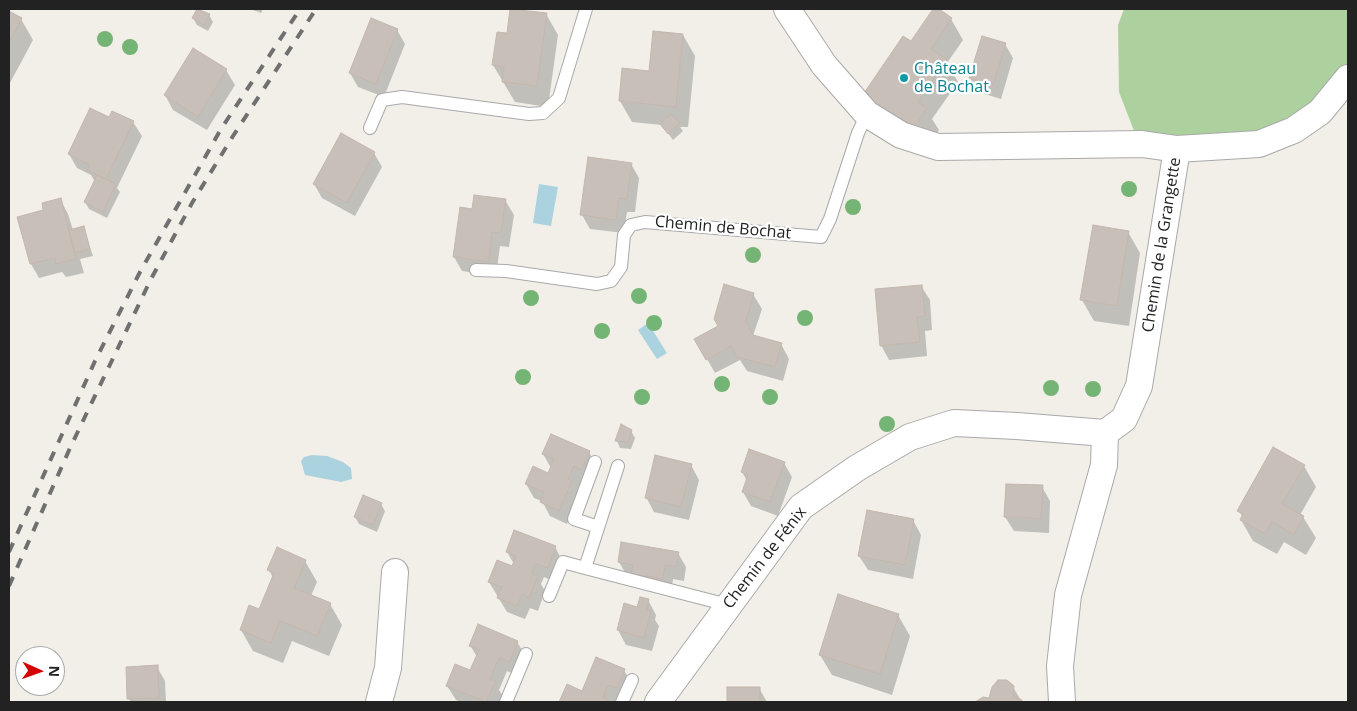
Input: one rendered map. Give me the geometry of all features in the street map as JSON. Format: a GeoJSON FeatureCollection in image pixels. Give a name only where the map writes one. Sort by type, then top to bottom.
{"type":"FeatureCollection","features":[{"type":"Feature","properties":{"kind":"street"},"geometry":{"type":"LineString","coordinates":[[787,9],[824,65],[867,114],[901,135],[938,147],[1142,144],[1177,149]]}},
{"type":"Feature","properties":{"kind":"street","name":"Chemin de la Grangette"},"geometry":{"type":"LineString","coordinates":[[1105,434],[1124,419],[1139,386],[1166,203],[1177,149],[1259,144],[1294,130],[1320,112],[1348,78]]}},
{"type":"Feature","properties":{"kind":"street","name":"Chemin de Fénix"},"geometry":{"type":"LineString","coordinates":[[658,702],[801,507],[857,468],[910,437],[954,423],[1017,426],[1105,434]]}},
{"type":"Feature","properties":{"kind":"street"},"geometry":{"type":"LineString","coordinates":[[1062,702],[1060,666],[1068,595],[1104,465],[1105,434]]}},
{"type":"Feature","properties":{"kind":"street"},"geometry":{"type":"LineString","coordinates":[[379,702],[388,668],[394,572]]}},
{"type":"Feature","properties":{"kind":"lane"},"geometry":{"type":"LineString","coordinates":[[370,128],[382,100],[402,97],[529,114],[543,113],[559,98],[586,9]]}},
{"type":"Feature","properties":{"kind":"lane","name":"Chemin de Bochat"},"geometry":{"type":"LineString","coordinates":[[476,270],[506,271],[598,284],[612,280],[621,267],[624,235],[631,226],[645,222],[821,237],[830,219],[858,133],[867,114]]}},
{"type":"Feature","properties":{"kind":"lane"},"geometry":{"type":"LineString","coordinates":[[595,462],[574,519],[598,527]]}},
{"type":"Feature","properties":{"kind":"lane"},"geometry":{"type":"LineString","coordinates":[[585,568],[618,466]]}},
{"type":"Feature","properties":{"kind":"lane"},"geometry":{"type":"LineString","coordinates":[[549,596],[563,562],[728,605]]}},
{"type":"Feature","properties":{"kind":"lane"},"geometry":{"type":"LineString","coordinates":[[506,702],[526,654]]}},
{"type":"Feature","properties":{"kind":"lane"},"geometry":{"type":"LineString","coordinates":[[622,702],[632,680]]}},
{"type":"Feature","properties":{"kind":"green space"},"geometry":{"type":"Polygon","coordinates":[[[1124,9],[1348,9],[1348,66],[1319,102],[1256,135],[1136,136],[1119,92],[1118,25],[1124,9]]]}},
{"type":"Feature","properties":{"kind":"water"},"geometry":{"type":"Polygon","coordinates":[[[539,184],[558,187],[551,226],[533,223],[539,184]]]}},
{"type":"Feature","properties":{"kind":"water"},"geometry":{"type":"Polygon","coordinates":[[[648,323],[667,353],[657,359],[638,330],[648,323]]]}},
{"type":"Feature","properties":{"kind":"water"},"geometry":{"type":"Polygon","coordinates":[[[312,455],[327,456],[343,462],[351,468],[352,479],[341,482],[305,475],[301,461],[304,457],[312,455]]]}},
{"type":"Feature","properties":{"kind":"building"},"geometry":{"type":"Polygon","coordinates":[[[197,9],[210,14],[204,25],[192,18],[197,9]]]}},
{"type":"Feature","properties":{"kind":"building"},"geometry":{"type":"Polygon","coordinates":[[[510,9],[547,13],[537,86],[502,82],[504,67],[492,65],[497,32],[507,33],[510,9]]]}},
{"type":"Feature","properties":{"kind":"building","name":"Château de Bochat"},"geometry":{"type":"Polygon","coordinates":[[[933,9],[939,9],[952,18],[931,49],[947,60],[918,102],[927,108],[912,131],[862,96],[903,36],[911,41],[933,9]]]}},
{"type":"Feature","properties":{"kind":"building"},"geometry":{"type":"Polygon","coordinates":[[[9,11],[22,18],[9,43],[9,11]]]}},
{"type":"Feature","properties":{"kind":"building"},"geometry":{"type":"Polygon","coordinates":[[[371,18],[398,29],[376,84],[349,73],[371,18]]]}},
{"type":"Feature","properties":{"kind":"building"},"geometry":{"type":"Polygon","coordinates":[[[653,31],[683,34],[676,107],[619,101],[622,68],[649,71],[653,31]]]}},
{"type":"Feature","properties":{"kind":"building"},"geometry":{"type":"Polygon","coordinates":[[[982,36],[1006,43],[993,85],[969,78],[982,36]]]}},
{"type":"Feature","properties":{"kind":"building"},"geometry":{"type":"Polygon","coordinates":[[[193,48],[227,69],[198,117],[164,95],[193,48]]]}},
{"type":"Feature","properties":{"kind":"building"},"geometry":{"type":"Polygon","coordinates":[[[90,108],[109,117],[112,111],[134,121],[106,179],[87,170],[90,165],[68,154],[90,108]]]}},
{"type":"Feature","properties":{"kind":"building"},"geometry":{"type":"Polygon","coordinates":[[[671,114],[680,123],[668,134],[660,124],[671,114]]]}},
{"type":"Feature","properties":{"kind":"building"},"geometry":{"type":"Polygon","coordinates":[[[341,133],[375,152],[347,203],[313,184],[341,133]]]}},
{"type":"Feature","properties":{"kind":"building"},"geometry":{"type":"Polygon","coordinates":[[[588,157],[632,163],[627,199],[619,198],[616,220],[580,215],[588,157]]]}},
{"type":"Feature","properties":{"kind":"building"},"geometry":{"type":"Polygon","coordinates":[[[97,175],[116,184],[103,212],[84,202],[97,175]]]}},
{"type":"Feature","properties":{"kind":"building"},"geometry":{"type":"Polygon","coordinates":[[[474,195],[506,199],[501,233],[492,232],[489,262],[453,257],[460,207],[472,209],[474,195]]]}},
{"type":"Feature","properties":{"kind":"building"},"geometry":{"type":"Polygon","coordinates":[[[61,198],[76,259],[56,264],[55,258],[30,264],[17,217],[43,210],[42,203],[61,198]]]}},
{"type":"Feature","properties":{"kind":"building"},"geometry":{"type":"Polygon","coordinates":[[[1093,225],[1129,231],[1117,306],[1080,300],[1093,225]]]}},
{"type":"Feature","properties":{"kind":"building"},"geometry":{"type":"Polygon","coordinates":[[[84,226],[90,249],[75,253],[69,230],[84,226]]]}},
{"type":"Feature","properties":{"kind":"building"},"geometry":{"type":"Polygon","coordinates":[[[724,284],[754,293],[746,321],[753,335],[782,343],[775,367],[737,357],[731,346],[706,360],[694,339],[718,326],[714,319],[724,284]]]}},
{"type":"Feature","properties":{"kind":"building"},"geometry":{"type":"Polygon","coordinates":[[[922,285],[925,316],[917,317],[920,342],[880,346],[875,289],[922,285]]]}},
{"type":"Feature","properties":{"kind":"building"},"geometry":{"type":"Polygon","coordinates":[[[621,424],[632,430],[628,442],[615,441],[621,424]]]}},
{"type":"Feature","properties":{"kind":"building"},"geometry":{"type":"Polygon","coordinates":[[[551,434],[590,451],[581,470],[574,466],[568,479],[572,481],[559,511],[540,502],[544,492],[525,484],[533,466],[548,473],[554,459],[542,454],[551,434]]]}},
{"type":"Feature","properties":{"kind":"building"},"geometry":{"type":"Polygon","coordinates":[[[1273,447],[1305,465],[1282,504],[1304,516],[1294,535],[1272,522],[1265,534],[1240,520],[1243,514],[1237,511],[1273,447]]]}},
{"type":"Feature","properties":{"kind":"building"},"geometry":{"type":"Polygon","coordinates":[[[749,449],[785,462],[770,502],[742,492],[748,475],[741,472],[749,449]]]}},
{"type":"Feature","properties":{"kind":"building"},"geometry":{"type":"Polygon","coordinates":[[[655,455],[692,464],[681,507],[645,498],[655,455]]]}},
{"type":"Feature","properties":{"kind":"building"},"geometry":{"type":"Polygon","coordinates":[[[1006,484],[1043,485],[1041,519],[1004,517],[1006,484]]]}},
{"type":"Feature","properties":{"kind":"building"},"geometry":{"type":"Polygon","coordinates":[[[363,495],[382,503],[373,525],[354,517],[363,495]]]}},
{"type":"Feature","properties":{"kind":"building"},"geometry":{"type":"Polygon","coordinates":[[[867,510],[914,519],[905,565],[858,556],[867,510]]]}},
{"type":"Feature","properties":{"kind":"building"},"geometry":{"type":"Polygon","coordinates":[[[514,530],[556,546],[548,568],[536,564],[532,574],[538,576],[529,598],[522,594],[517,606],[497,598],[502,587],[488,582],[497,560],[512,566],[516,556],[506,552],[514,530]]]}},
{"type":"Feature","properties":{"kind":"building"},"geometry":{"type":"Polygon","coordinates":[[[621,542],[679,552],[676,567],[665,565],[663,579],[631,574],[633,565],[618,562],[621,542]]]}},
{"type":"Feature","properties":{"kind":"building"},"geometry":{"type":"Polygon","coordinates":[[[277,547],[306,560],[294,588],[331,603],[317,636],[280,621],[271,643],[240,630],[249,605],[259,609],[274,573],[267,570],[277,547]]]}},
{"type":"Feature","properties":{"kind":"building"},"geometry":{"type":"Polygon","coordinates":[[[838,594],[899,614],[880,674],[819,655],[838,594]]]}},
{"type":"Feature","properties":{"kind":"building"},"geometry":{"type":"Polygon","coordinates":[[[640,597],[649,599],[646,610],[651,611],[644,638],[617,630],[624,603],[637,607],[640,597]]]}},
{"type":"Feature","properties":{"kind":"building"},"geometry":{"type":"Polygon","coordinates":[[[478,624],[518,641],[510,662],[499,658],[490,679],[496,681],[486,702],[446,686],[455,664],[470,670],[479,650],[469,646],[478,624]]]}},
{"type":"Feature","properties":{"kind":"building"},"geometry":{"type":"Polygon","coordinates":[[[596,657],[625,669],[617,688],[608,685],[603,698],[608,701],[559,702],[567,684],[582,691],[596,657]]]}},
{"type":"Feature","properties":{"kind":"building"},"geometry":{"type":"Polygon","coordinates":[[[158,665],[159,698],[127,699],[126,667],[158,665]]]}},
{"type":"Feature","properties":{"kind":"building"},"geometry":{"type":"Polygon","coordinates":[[[998,680],[1007,680],[1014,686],[1013,697],[1022,700],[1022,702],[975,702],[983,697],[989,698],[992,687],[998,680]]]}},
{"type":"Feature","properties":{"kind":"building"},"geometry":{"type":"Polygon","coordinates":[[[727,687],[760,687],[760,702],[727,702],[727,687]]]}},
{"type":"Feature","properties":{"kind":"railway"},"geometry":{"type":"LineString","coordinates":[[9,552],[95,361],[140,272],[221,129],[300,9]]}},
{"type":"Feature","properties":{"kind":"railway"},"geometry":{"type":"LineString","coordinates":[[9,586],[70,448],[151,279],[192,203],[233,136],[316,9]]}},
{"type":"Feature","properties":{"kind":"place","name":"Château de Bochat"},"geometry":{"type":"Point","coordinates":[904,78]}}]}
